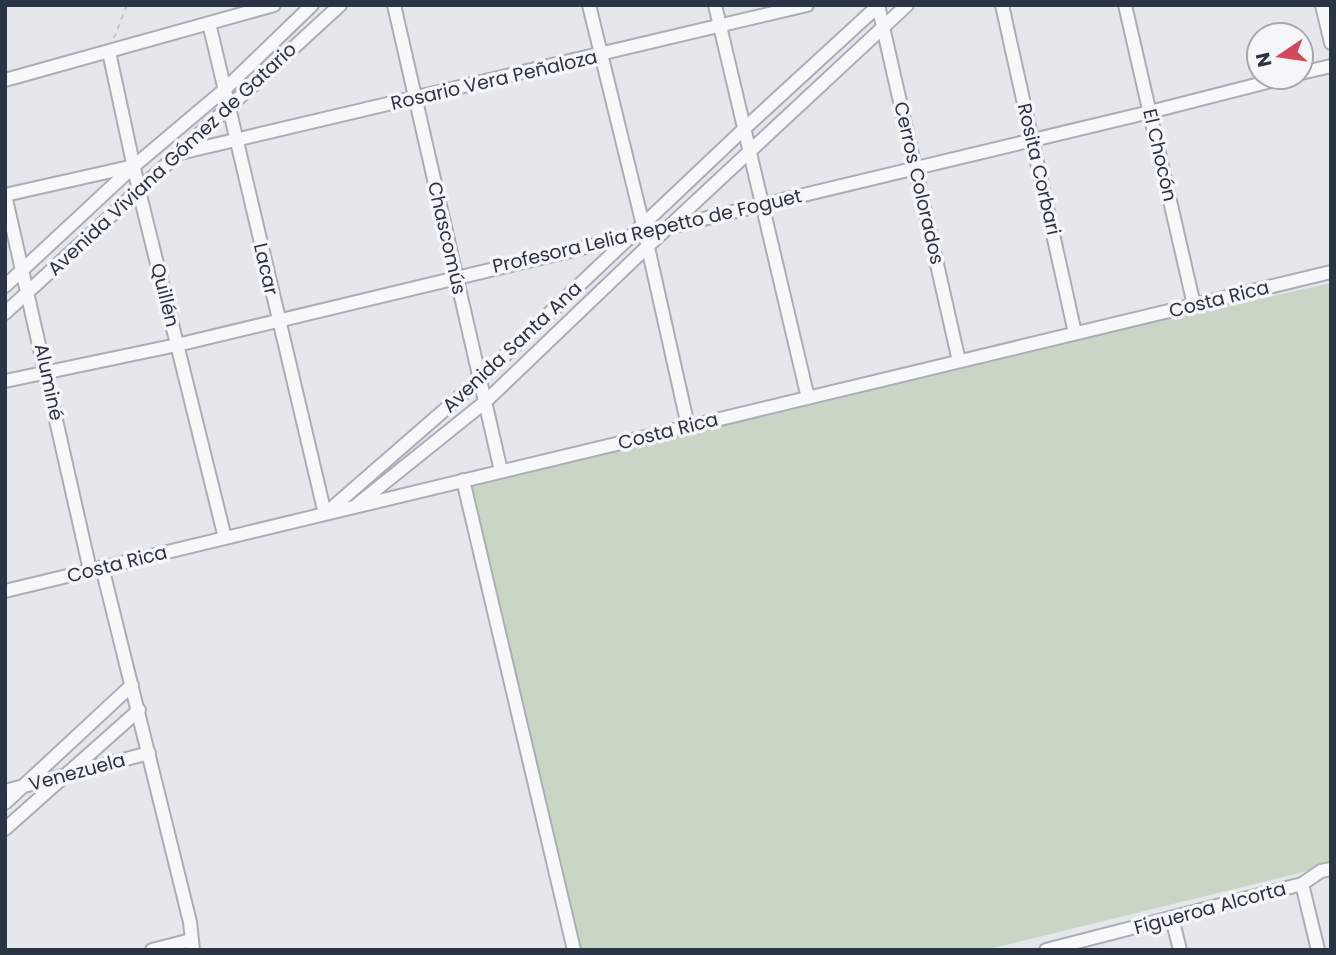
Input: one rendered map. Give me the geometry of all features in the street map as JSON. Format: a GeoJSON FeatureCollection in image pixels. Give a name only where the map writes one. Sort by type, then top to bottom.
{"type":"FeatureCollection","features":[{"type":"Feature","properties":{"kind":"street"},"geometry":{"type":"LineString","coordinates":[[5,80],[274,5]]}},
{"type":"Feature","properties":{"kind":"street","name":"Avenida Viviana Gómez de Gatario"},"geometry":{"type":"LineString","coordinates":[[5,286],[134,166],[224,90],[312,5]]}},
{"type":"Feature","properties":{"kind":"street","name":"Avenida Viviana Gómez de Gatario"},"geometry":{"type":"LineString","coordinates":[[5,313],[340,5]]}},
{"type":"Feature","properties":{"kind":"street","name":"Chascomús"},"geometry":{"type":"LineString","coordinates":[[394,5],[501,471]]}},
{"type":"Feature","properties":{"kind":"street"},"geometry":{"type":"LineString","coordinates":[[589,5],[640,230],[648,246],[688,426]]}},
{"type":"Feature","properties":{"kind":"street"},"geometry":{"type":"LineString","coordinates":[[715,5],[808,398]]}},
{"type":"Feature","properties":{"kind":"street","name":"Rosario Vera Peñaloza"},"geometry":{"type":"LineString","coordinates":[[180,153],[807,5]]}},
{"type":"Feature","properties":{"kind":"street","name":"Avenida Santa Ana"},"geometry":{"type":"LineString","coordinates":[[355,506],[485,402],[669,226],[907,5]]}},
{"type":"Feature","properties":{"kind":"street","name":"Rosita Corbari"},"geometry":{"type":"LineString","coordinates":[[1002,5],[1076,333]]}},
{"type":"Feature","properties":{"kind":"street","name":"El Chocón"},"geometry":{"type":"LineString","coordinates":[[1125,5],[1194,305]]}},
{"type":"Feature","properties":{"kind":"street"},"geometry":{"type":"LineString","coordinates":[[1322,5],[1331,43]]}},
{"type":"Feature","properties":{"kind":"street","name":"Avenida Santa Ana"},"geometry":{"type":"LineString","coordinates":[[325,514],[480,379],[878,6]]}},
{"type":"Feature","properties":{"kind":"street","name":"Cerros Colorados"},"geometry":{"type":"LineString","coordinates":[[878,6],[960,361]]}},
{"type":"Feature","properties":{"kind":"street","name":"Lacar"},"geometry":{"type":"LineString","coordinates":[[209,23],[325,514]]}},
{"type":"Feature","properties":{"kind":"street","name":"Quillén"},"geometry":{"type":"LineString","coordinates":[[108,52],[139,191],[225,538]]}},
{"type":"Feature","properties":{"kind":"street","name":"Profesora Lelia Repetto de Foguet"},"geometry":{"type":"LineString","coordinates":[[5,381],[177,345],[640,230],[763,204],[1245,88]]}},
{"type":"Feature","properties":{"kind":"street"},"geometry":{"type":"LineString","coordinates":[[5,195],[134,166]]}},
{"type":"Feature","properties":{"kind":"street","name":"Aluminé"},"geometry":{"type":"LineString","coordinates":[[5,195],[96,569],[139,710],[190,922],[192,945]]}},
{"type":"Feature","properties":{"kind":"street","name":"Costa Rica"},"geometry":{"type":"LineString","coordinates":[[5,591],[1331,272]]}},
{"type":"Feature","properties":{"kind":"street"},"geometry":{"type":"LineString","coordinates":[[463,480],[574,950]]}},
{"type":"Feature","properties":{"kind":"street"},"geometry":{"type":"LineString","coordinates":[[5,803],[132,685]]}},
{"type":"Feature","properties":{"kind":"street"},"geometry":{"type":"LineString","coordinates":[[5,829],[139,710]]}},
{"type":"Feature","properties":{"kind":"street","name":"Venezuela"},"geometry":{"type":"LineString","coordinates":[[5,791],[149,753]]}},
{"type":"Feature","properties":{"kind":"street","name":"Figueroa Alcorta"},"geometry":{"type":"LineString","coordinates":[[1046,950],[1079,946],[1302,884],[1321,871],[1331,869]]}},
{"type":"Feature","properties":{"kind":"street"},"geometry":{"type":"LineString","coordinates":[[1302,884],[1318,950]]}},
{"type":"Feature","properties":{"kind":"street"},"geometry":{"type":"LineString","coordinates":[[1172,918],[1180,950]]}},
{"type":"Feature","properties":{"kind":"street"},"geometry":{"type":"LineString","coordinates":[[152,950],[192,945]]}},
{"type":"Feature","properties":{"kind":"path"},"geometry":{"type":"LineString","coordinates":[[108,52],[127,5]]}},
{"type":"Feature","properties":{"kind":"green space"},"geometry":{"type":"Polygon","coordinates":[[[1331,283],[1331,863],[1300,873],[985,950],[575,950],[467,483],[964,364],[1331,283]]]}}]}
